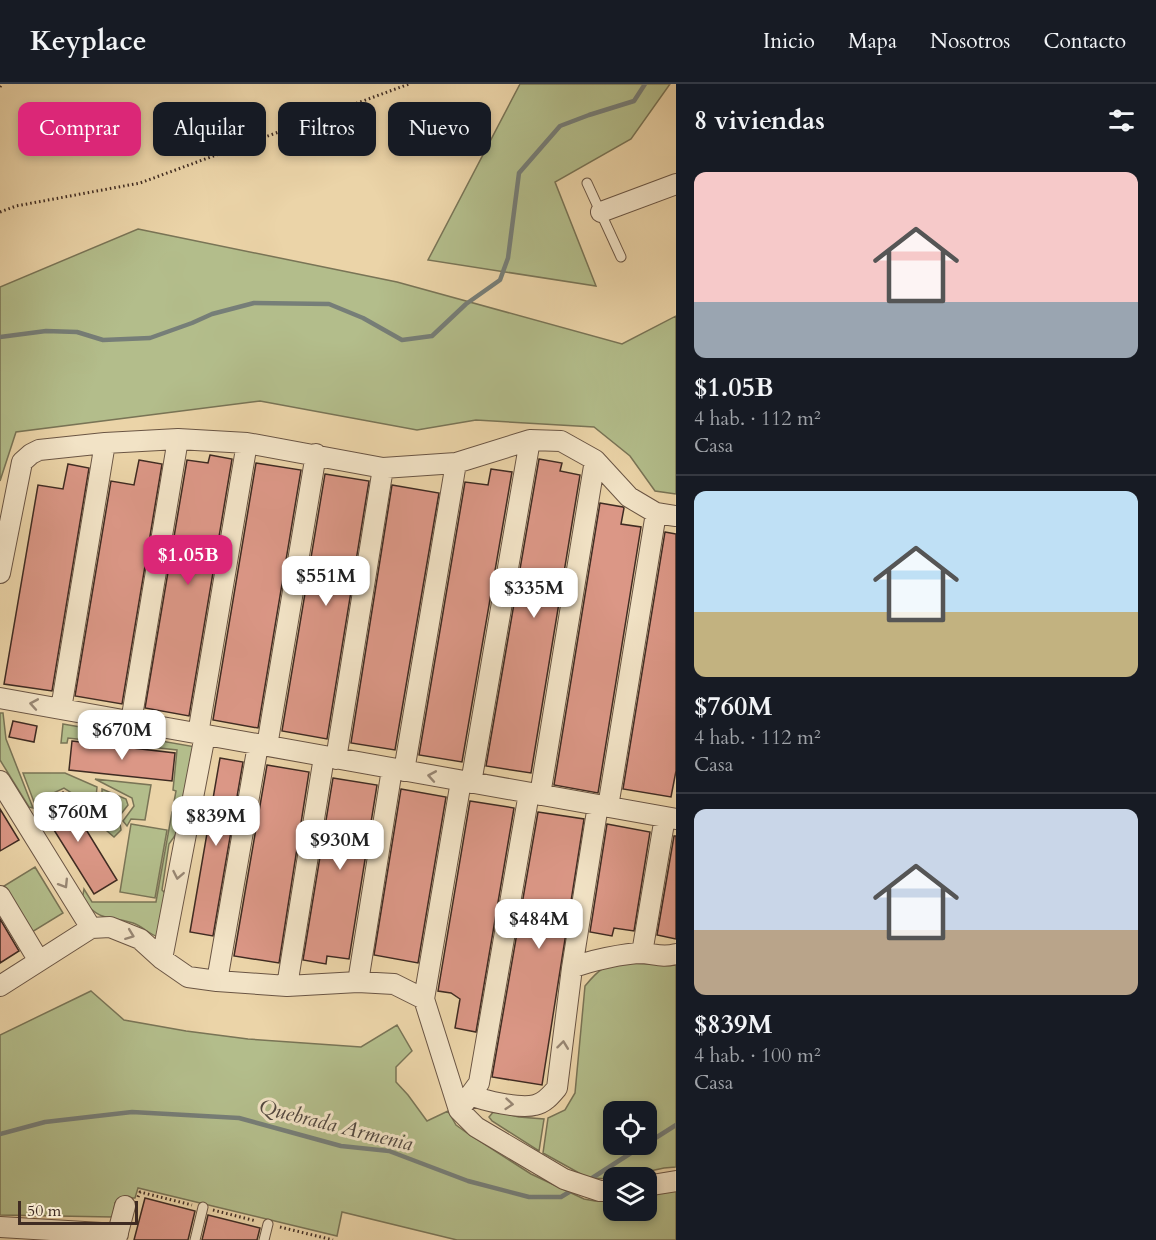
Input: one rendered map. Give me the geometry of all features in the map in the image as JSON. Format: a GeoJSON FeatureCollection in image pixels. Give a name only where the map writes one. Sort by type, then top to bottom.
{"type":"FeatureCollection","features":[{"type":"Feature","properties":{"kind":"street"},"geometry":{"type":"LineString","coordinates":[[601,212],[676,184]]}},
{"type":"Feature","properties":{"kind":"street"},"geometry":{"type":"LineString","coordinates":[[131,722],[178,439]]}},
{"type":"Feature","properties":{"kind":"street"},"geometry":{"type":"LineString","coordinates":[[0,573],[22,462],[39,450],[105,443],[178,439],[247,443],[383,468],[456,463],[530,440],[561,441],[595,460],[629,497],[656,513],[676,516]]}},
{"type":"Feature","properties":{"kind":"street"},"geometry":{"type":"LineString","coordinates":[[530,440],[424,999],[476,1126],[564,1179],[603,1190]]}},
{"type":"Feature","properties":{"kind":"street"},"geometry":{"type":"LineString","coordinates":[[61,709],[105,443]]}},
{"type":"Feature","properties":{"kind":"street"},"geometry":{"type":"LineString","coordinates":[[162,959],[201,734],[247,443]]}},
{"type":"Feature","properties":{"kind":"street"},"geometry":{"type":"LineString","coordinates":[[217,981],[263,746],[316,454]]}},
{"type":"Feature","properties":{"kind":"street"},"geometry":{"type":"LineString","coordinates":[[465,1102],[479,1083],[535,794],[595,460]]}},
{"type":"Feature","properties":{"kind":"street"},"geometry":{"type":"LineString","coordinates":[[358,982],[456,463]]}},
{"type":"Feature","properties":{"kind":"street"},"geometry":{"type":"LineString","coordinates":[[287,986],[383,468]]}},
{"type":"Feature","properties":{"kind":"street"},"geometry":{"type":"LineString","coordinates":[[465,1102],[534,1106],[547,1099],[557,1088],[572,968],[656,513]]}},
{"type":"Feature","properties":{"kind":"street"},"geometry":{"type":"LineString","coordinates":[[0,698],[670,818],[642,953]]}},
{"type":"Feature","properties":{"kind":"street"},"geometry":{"type":"LineString","coordinates":[[0,781],[91,928]]}},
{"type":"Feature","properties":{"kind":"street"},"geometry":{"type":"LineString","coordinates":[[0,896],[39,961]]}},
{"type":"Feature","properties":{"kind":"street"},"geometry":{"type":"LineString","coordinates":[[0,986],[91,928],[110,927],[140,939],[162,959],[188,977],[287,986],[358,982],[394,984],[424,999]]}},
{"type":"Feature","properties":{"kind":"street"},"geometry":{"type":"LineString","coordinates":[[572,968],[593,961],[642,953],[665,957],[676,954]]}},
{"type":"Feature","properties":{"kind":"street"},"geometry":{"type":"LineString","coordinates":[[657,1184],[676,1181]]}},
{"type":"Feature","properties":{"kind":"street"},"geometry":{"type":"LineString","coordinates":[[0,1227],[117,1237],[125,1206]]}},
{"type":"Feature","properties":{"kind":"lane"},"geometry":{"type":"LineString","coordinates":[[587,183],[621,257]]}},
{"type":"Feature","properties":{"kind":"lane"},"geometry":{"type":"LineString","coordinates":[[195,1240],[203,1208]]}},
{"type":"Feature","properties":{"kind":"lane"},"geometry":{"type":"LineString","coordinates":[[264,1240],[268,1224]]}},
{"type":"Feature","properties":{"kind":"path"},"geometry":{"type":"LineString","coordinates":[[0,212],[16,206],[140,183],[409,84]]}},
{"type":"Feature","properties":{"kind":"path"},"geometry":{"type":"LineString","coordinates":[[125,1206],[129,1202],[137,1201],[140,1192],[333,1240]]}},
{"type":"Feature","properties":{"kind":"green space"},"geometry":{"type":"Polygon","coordinates":[[[520,84],[670,84],[631,139],[555,182],[596,286],[428,260],[482,156],[491,156],[491,139],[520,84]]]}},
{"type":"Feature","properties":{"kind":"green space"},"geometry":{"type":"Polygon","coordinates":[[[138,229],[397,282],[622,344],[676,316],[676,494],[655,491],[630,456],[594,427],[476,420],[417,430],[260,401],[16,432],[0,481],[0,287],[138,229]]]}},
{"type":"Feature","properties":{"kind":"green space"},"geometry":{"type":"Polygon","coordinates":[[[0,713],[3,713],[6,739],[33,808],[29,807],[0,760],[0,713]]]}},
{"type":"Feature","properties":{"kind":"green space"},"geometry":{"type":"Polygon","coordinates":[[[63,724],[196,747],[186,804],[174,802],[177,750],[68,738],[67,743],[61,743],[63,724]]]}},
{"type":"Feature","properties":{"kind":"green space"},"geometry":{"type":"Polygon","coordinates":[[[23,773],[65,773],[97,787],[95,808],[64,788],[34,802],[23,773]]]}},
{"type":"Feature","properties":{"kind":"green space"},"geometry":{"type":"Polygon","coordinates":[[[95,779],[151,785],[145,820],[131,819],[127,826],[123,821],[134,806],[132,798],[95,779]]]}},
{"type":"Feature","properties":{"kind":"green space"},"geometry":{"type":"Polygon","coordinates":[[[102,789],[126,799],[128,805],[117,819],[102,812],[102,789]]]}},
{"type":"Feature","properties":{"kind":"green space"},"geometry":{"type":"Polygon","coordinates":[[[172,812],[183,814],[181,827],[169,844],[162,890],[166,894],[158,937],[133,923],[106,917],[89,908],[82,900],[84,889],[92,902],[156,902],[172,812]]]}},
{"type":"Feature","properties":{"kind":"green space"},"geometry":{"type":"Polygon","coordinates":[[[97,813],[120,824],[121,830],[114,837],[92,818],[97,813]]]}},
{"type":"Feature","properties":{"kind":"green space"},"geometry":{"type":"Polygon","coordinates":[[[131,824],[167,830],[155,898],[120,892],[131,824]]]}},
{"type":"Feature","properties":{"kind":"green space"},"geometry":{"type":"Polygon","coordinates":[[[35,867],[63,913],[32,932],[4,886],[35,867]]]}},
{"type":"Feature","properties":{"kind":"green space"},"geometry":{"type":"Polygon","coordinates":[[[626,963],[676,965],[676,1167],[657,1170],[657,1167],[603,1167],[603,1179],[588,1178],[543,1153],[548,1118],[565,1110],[575,1093],[585,986],[594,975],[607,966],[626,963]]]}},
{"type":"Feature","properties":{"kind":"green space"},"geometry":{"type":"Polygon","coordinates":[[[91,991],[124,1020],[248,1039],[361,1047],[397,1025],[412,1051],[396,1067],[396,1082],[427,1121],[448,1111],[456,1125],[531,1174],[584,1199],[603,1200],[603,1221],[657,1221],[657,1192],[676,1187],[676,1240],[457,1240],[342,1212],[337,1236],[138,1188],[135,1198],[129,1198],[122,1205],[115,1203],[113,1217],[0,1215],[0,1035],[91,991]]]}},
{"type":"Feature","properties":{"kind":"green space"},"geometry":{"type":"Polygon","coordinates":[[[494,1111],[519,1117],[544,1119],[539,1151],[492,1121],[489,1117],[494,1111]]]}},
{"type":"Feature","properties":{"kind":"building"},"geometry":{"type":"Polygon","coordinates":[[[210,455],[232,459],[189,716],[145,708],[187,460],[208,463],[210,455]]]}},
{"type":"Feature","properties":{"kind":"building"},"geometry":{"type":"Polygon","coordinates":[[[539,459],[562,463],[560,471],[580,475],[531,773],[486,766],[539,459]]]}},
{"type":"Feature","properties":{"kind":"building"},"geometry":{"type":"Polygon","coordinates":[[[139,460],[162,464],[122,704],[75,696],[111,481],[134,485],[139,460]]]}},
{"type":"Feature","properties":{"kind":"building"},"geometry":{"type":"Polygon","coordinates":[[[256,463],[301,470],[258,728],[213,720],[256,463]]]}},
{"type":"Feature","properties":{"kind":"building"},"geometry":{"type":"Polygon","coordinates":[[[68,464],[89,468],[52,691],[4,684],[38,485],[63,489],[68,464]]]}},
{"type":"Feature","properties":{"kind":"building"},"geometry":{"type":"Polygon","coordinates":[[[491,469],[512,472],[462,762],[419,755],[465,482],[488,485],[491,469]]]}},
{"type":"Feature","properties":{"kind":"building"},"geometry":{"type":"Polygon","coordinates":[[[325,474],[369,481],[327,739],[282,731],[325,474]]]}},
{"type":"Feature","properties":{"kind":"building"},"geometry":{"type":"Polygon","coordinates":[[[392,485],[439,493],[395,750],[351,743],[392,485]]]}},
{"type":"Feature","properties":{"kind":"building"},"geometry":{"type":"Polygon","coordinates":[[[600,503],[623,507],[621,524],[641,527],[598,793],[554,785],[600,503]]]}},
{"type":"Feature","properties":{"kind":"building"},"geometry":{"type":"Polygon","coordinates":[[[665,532],[676,534],[676,771],[671,797],[623,789],[665,532]]]}},
{"type":"Feature","properties":{"kind":"building"},"geometry":{"type":"Polygon","coordinates":[[[13,721],[37,726],[34,742],[9,737],[13,721]]]}},
{"type":"Feature","properties":{"kind":"building"},"geometry":{"type":"Polygon","coordinates":[[[72,741],[175,753],[172,781],[69,770],[72,741]]]}},
{"type":"Feature","properties":{"kind":"building"},"geometry":{"type":"Polygon","coordinates":[[[220,758],[243,762],[213,936],[190,932],[220,758]]]}},
{"type":"Feature","properties":{"kind":"building"},"geometry":{"type":"Polygon","coordinates":[[[267,765],[309,772],[279,963],[234,956],[267,765]]]}},
{"type":"Feature","properties":{"kind":"building"},"geometry":{"type":"Polygon","coordinates":[[[333,778],[377,785],[349,959],[327,956],[326,964],[303,960],[333,778]]]}},
{"type":"Feature","properties":{"kind":"building"},"geometry":{"type":"Polygon","coordinates":[[[401,789],[446,797],[418,963],[374,955],[401,789]]]}},
{"type":"Feature","properties":{"kind":"building"},"geometry":{"type":"Polygon","coordinates":[[[63,792],[117,880],[94,894],[39,806],[63,792]]]}},
{"type":"Feature","properties":{"kind":"building"},"geometry":{"type":"Polygon","coordinates":[[[470,801],[514,808],[476,1032],[455,1028],[460,999],[451,993],[438,991],[470,801]]]}},
{"type":"Feature","properties":{"kind":"building"},"geometry":{"type":"Polygon","coordinates":[[[0,809],[19,840],[0,851],[0,809]]]}},
{"type":"Feature","properties":{"kind":"building"},"geometry":{"type":"Polygon","coordinates":[[[538,812],[584,819],[542,1085],[492,1077],[538,812]]]}},
{"type":"Feature","properties":{"kind":"building"},"geometry":{"type":"Polygon","coordinates":[[[607,824],[650,832],[634,931],[614,928],[612,936],[590,932],[607,824]]]}},
{"type":"Feature","properties":{"kind":"building"},"geometry":{"type":"Polygon","coordinates":[[[674,836],[676,836],[676,939],[657,935],[674,836]]]}},
{"type":"Feature","properties":{"kind":"building"},"geometry":{"type":"Polygon","coordinates":[[[0,919],[19,951],[0,963],[0,919]]]}},
{"type":"Feature","properties":{"kind":"building"},"geometry":{"type":"Polygon","coordinates":[[[145,1198],[195,1211],[188,1240],[134,1240],[145,1198]]]}},
{"type":"Feature","properties":{"kind":"building"},"geometry":{"type":"Polygon","coordinates":[[[208,1215],[260,1228],[257,1240],[202,1240],[208,1215]]]}},
{"type":"Feature","properties":{"kind":"waterway"},"geometry":{"type":"LineString","coordinates":[[0,337],[46,331],[77,332],[103,340],[150,338],[212,314],[254,303],[329,304],[363,318],[402,340],[432,336],[466,304],[500,280],[508,258],[519,173],[560,126],[634,101],[645,84]]}},
{"type":"Feature","properties":{"kind":"waterway","name":"Quebrada Armenia"},"geometry":{"type":"LineString","coordinates":[[0,1134],[45,1122],[132,1112],[239,1118],[341,1146],[389,1151],[468,1181],[529,1197],[561,1197],[574,1189]]}},
{"type":"Feature","properties":{"kind":"waterway","name":"Quebrada Armenia"},"geometry":{"type":"LineString","coordinates":[[657,1137],[676,1125]]}},
{"type":"Feature","properties":{"kind":"waterway","name":"Quebrada Armenia"},"geometry":{"type":"LineString","coordinates":[[589,1180],[628,1155]]}}]}
